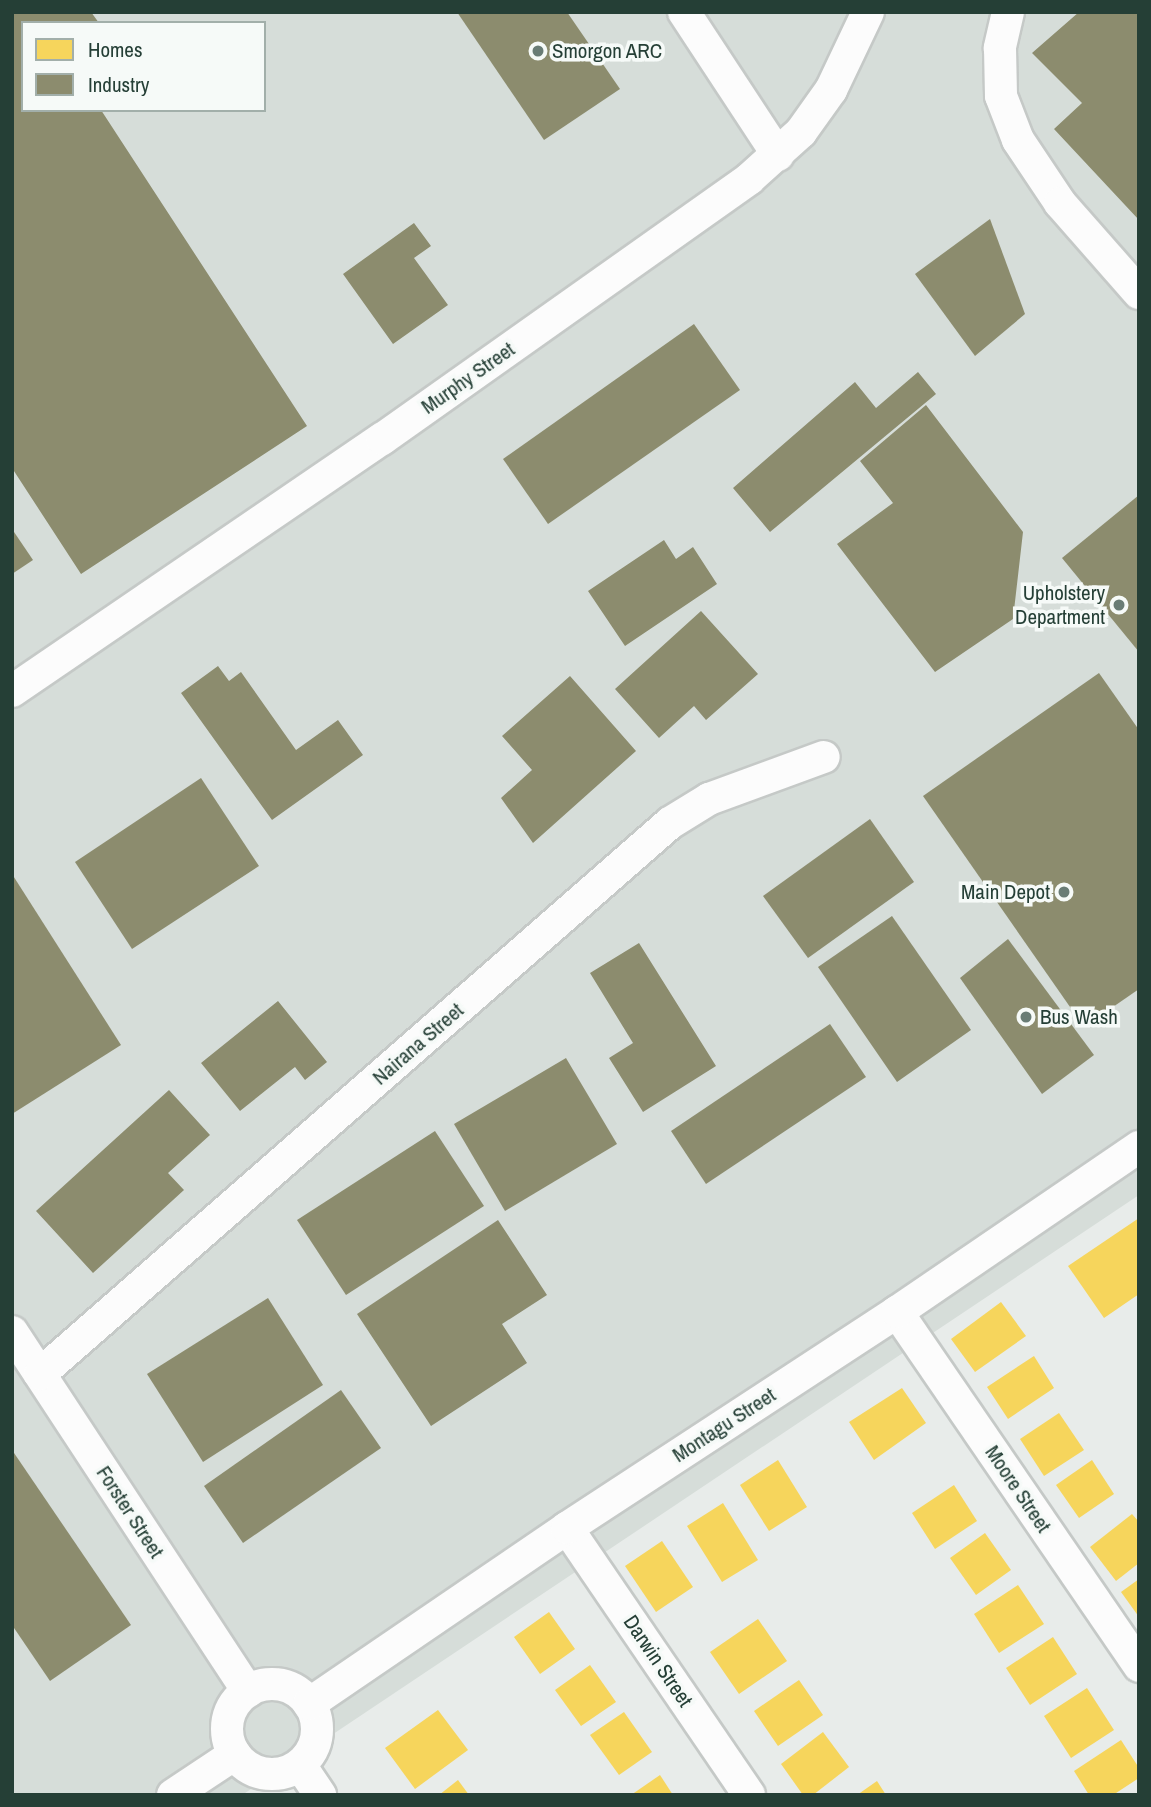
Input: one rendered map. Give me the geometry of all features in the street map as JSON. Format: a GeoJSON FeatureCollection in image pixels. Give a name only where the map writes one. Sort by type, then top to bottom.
{"type":"FeatureCollection","features":[{"type":"Feature","properties":{"kind":"street"},"geometry":{"type":"LineString","coordinates":[[684,12],[778,155]]}},
{"type":"Feature","properties":{"kind":"street","name":"Murphy Street"},"geometry":{"type":"LineString","coordinates":[[12,691],[382,439],[749,179],[801,132],[831,90],[869,12]]}},
{"type":"Feature","properties":{"kind":"street"},"geometry":{"type":"LineString","coordinates":[[1008,12],[1000,48],[1002,96],[1018,140],[1060,203],[1139,293]]}},
{"type":"Feature","properties":{"kind":"street","name":"Nairana Street"},"geometry":{"type":"LineString","coordinates":[[40,1374],[670,823],[709,799],[824,757]]}},
{"type":"Feature","properties":{"kind":"street","name":"Montagu Street"},"geometry":{"type":"LineString","coordinates":[[309,1704],[566,1528],[897,1311],[1139,1147]]}},
{"type":"Feature","properties":{"kind":"street","name":"Moore Street"},"geometry":{"type":"LineString","coordinates":[[897,1311],[1139,1667]]}},
{"type":"Feature","properties":{"kind":"street","name":"Forster Street"},"geometry":{"type":"LineString","coordinates":[[12,1332],[248,1691]]}},
{"type":"Feature","properties":{"kind":"street","name":"Darwin Street"},"geometry":{"type":"LineString","coordinates":[[566,1528],[749,1795]]}},
{"type":"Feature","properties":{"kind":"street"},"geometry":{"type":"LineString","coordinates":[[261,1685],[288,1687],[309,1704],[314,1714],[316,1736],[308,1757],[300,1765],[272,1774],[244,1765],[234,1754],[228,1741],[230,1713],[248,1691],[261,1685]]}},
{"type":"Feature","properties":{"kind":"street"},"geometry":{"type":"LineString","coordinates":[[173,1795],[234,1754]]}},
{"type":"Feature","properties":{"kind":"street"},"geometry":{"type":"LineString","coordinates":[[300,1765],[320,1795]]}},
{"type":"Feature","properties":{"kind":"shaded area"},"geometry":{"type":"Polygon","coordinates":[[[12,12],[1139,12],[1139,1195],[242,1795],[12,1795],[12,12]]]}},
{"type":"Feature","properties":{"kind":"building: Homes"},"geometry":{"type":"Polygon","coordinates":[[[1139,1218],[1139,1294],[1104,1318],[1068,1266],[1139,1218]]]}},
{"type":"Feature","properties":{"kind":"building: Homes"},"geometry":{"type":"Polygon","coordinates":[[[1001,1302],[1026,1336],[975,1372],[951,1339],[1001,1302]]]}},
{"type":"Feature","properties":{"kind":"building: Homes"},"geometry":{"type":"Polygon","coordinates":[[[1034,1356],[1054,1388],[1008,1419],[987,1387],[1034,1356]]]}},
{"type":"Feature","properties":{"kind":"building: Homes"},"geometry":{"type":"Polygon","coordinates":[[[902,1388],[926,1423],[874,1460],[849,1422],[902,1388]]]}},
{"type":"Feature","properties":{"kind":"building: Homes"},"geometry":{"type":"Polygon","coordinates":[[[1059,1413],[1084,1450],[1044,1476],[1020,1439],[1059,1413]]]}},
{"type":"Feature","properties":{"kind":"building: Homes"},"geometry":{"type":"Polygon","coordinates":[[[778,1460],[807,1507],[769,1531],[740,1485],[778,1460]]]}},
{"type":"Feature","properties":{"kind":"building: Homes"},"geometry":{"type":"Polygon","coordinates":[[[1092,1460],[1114,1494],[1079,1518],[1056,1485],[1092,1460]]]}},
{"type":"Feature","properties":{"kind":"building: Homes"},"geometry":{"type":"Polygon","coordinates":[[[954,1485],[977,1521],[935,1549],[912,1513],[954,1485]]]}},
{"type":"Feature","properties":{"kind":"building: Homes"},"geometry":{"type":"Polygon","coordinates":[[[723,1503],[758,1560],[722,1582],[687,1526],[723,1503]]]}},
{"type":"Feature","properties":{"kind":"building: Homes"},"geometry":{"type":"Polygon","coordinates":[[[1132,1514],[1139,1522],[1139,1563],[1116,1581],[1090,1547],[1132,1514]]]}},
{"type":"Feature","properties":{"kind":"building: Homes"},"geometry":{"type":"Polygon","coordinates":[[[985,1533],[1011,1570],[976,1595],[950,1558],[985,1533]]]}},
{"type":"Feature","properties":{"kind":"building: Homes"},"geometry":{"type":"Polygon","coordinates":[[[662,1541],[693,1587],[656,1612],[625,1566],[662,1541]]]}},
{"type":"Feature","properties":{"kind":"building: Homes"},"geometry":{"type":"Polygon","coordinates":[[[1139,1579],[1139,1617],[1121,1592],[1139,1579]]]}},
{"type":"Feature","properties":{"kind":"building: Homes"},"geometry":{"type":"Polygon","coordinates":[[[1018,1585],[1044,1624],[999,1653],[974,1614],[1018,1585]]]}},
{"type":"Feature","properties":{"kind":"building: Homes"},"geometry":{"type":"Polygon","coordinates":[[[549,1612],[575,1649],[540,1674],[514,1637],[549,1612]]]}},
{"type":"Feature","properties":{"kind":"building: Homes"},"geometry":{"type":"Polygon","coordinates":[[[758,1619],[787,1661],[739,1694],[710,1652],[758,1619]]]}},
{"type":"Feature","properties":{"kind":"building: Homes"},"geometry":{"type":"Polygon","coordinates":[[[1053,1637],[1077,1674],[1030,1705],[1006,1668],[1053,1637]]]}},
{"type":"Feature","properties":{"kind":"building: Homes"},"geometry":{"type":"Polygon","coordinates":[[[590,1665],[616,1702],[581,1726],[555,1690],[590,1665]]]}},
{"type":"Feature","properties":{"kind":"building: Homes"},"geometry":{"type":"Polygon","coordinates":[[[799,1680],[823,1715],[778,1746],[754,1711],[799,1680]]]}},
{"type":"Feature","properties":{"kind":"building: Homes"},"geometry":{"type":"Polygon","coordinates":[[[1087,1688],[1114,1730],[1071,1758],[1044,1716],[1087,1688]]]}},
{"type":"Feature","properties":{"kind":"building: Homes"},"geometry":{"type":"Polygon","coordinates":[[[438,1710],[468,1750],[415,1789],[385,1748],[438,1710]]]}},
{"type":"Feature","properties":{"kind":"building: Homes"},"geometry":{"type":"Polygon","coordinates":[[[624,1712],[652,1752],[619,1775],[590,1735],[624,1712]]]}},
{"type":"Feature","properties":{"kind":"building: Homes"},"geometry":{"type":"Polygon","coordinates":[[[823,1732],[849,1767],[813,1795],[803,1795],[781,1764],[823,1732]]]}},
{"type":"Feature","properties":{"kind":"building: Homes"},"geometry":{"type":"Polygon","coordinates":[[[1121,1740],[1139,1768],[1139,1778],[1113,1795],[1089,1795],[1074,1771],[1121,1740]]]}},
{"type":"Feature","properties":{"kind":"building: Homes"},"geometry":{"type":"Polygon","coordinates":[[[660,1775],[673,1795],[631,1795],[660,1775]]]}},
{"type":"Feature","properties":{"kind":"building: Homes"},"geometry":{"type":"Polygon","coordinates":[[[458,1780],[469,1795],[439,1795],[458,1780]]]}},
{"type":"Feature","properties":{"kind":"building: Homes"},"geometry":{"type":"Polygon","coordinates":[[[877,1781],[886,1795],[857,1795],[877,1781]]]}},
{"type":"Feature","properties":{"kind":"building: Industry"},"geometry":{"type":"Polygon","coordinates":[[[12,12],[91,12],[98,21],[21,21],[21,112],[102,112],[307,426],[81,574],[12,468],[12,12]]]}},
{"type":"Feature","properties":{"kind":"building: Industry","name":"Smorgon ARC"},"geometry":{"type":"Polygon","coordinates":[[[457,12],[567,12],[620,89],[544,140],[457,12]]]}},
{"type":"Feature","properties":{"kind":"building: Industry"},"geometry":{"type":"Polygon","coordinates":[[[1079,12],[1139,12],[1139,220],[1054,129],[1082,103],[1032,53],[1079,12]]]}},
{"type":"Feature","properties":{"kind":"building: Industry"},"geometry":{"type":"Polygon","coordinates":[[[990,219],[1025,314],[975,356],[915,274],[990,219]]]}},
{"type":"Feature","properties":{"kind":"building: Industry"},"geometry":{"type":"Polygon","coordinates":[[[414,223],[431,246],[414,258],[448,305],[393,344],[343,274],[414,223]]]}},
{"type":"Feature","properties":{"kind":"building: Industry"},"geometry":{"type":"Polygon","coordinates":[[[694,324],[740,390],[548,524],[503,459],[694,324]]]}},
{"type":"Feature","properties":{"kind":"building: Industry"},"geometry":{"type":"Polygon","coordinates":[[[918,372],[936,394],[770,532],[733,488],[855,382],[876,408],[918,372]]]}},
{"type":"Feature","properties":{"kind":"building: Industry"},"geometry":{"type":"Polygon","coordinates":[[[926,405],[1023,532],[1013,619],[935,672],[837,544],[893,503],[860,461],[926,405]]]}},
{"type":"Feature","properties":{"kind":"building: Industry","name":"Upholstery Department"},"geometry":{"type":"Polygon","coordinates":[[[1139,495],[1139,652],[1062,558],[1139,495]]]}},
{"type":"Feature","properties":{"kind":"building: Industry"},"geometry":{"type":"Polygon","coordinates":[[[12,529],[33,560],[12,574],[12,529]]]}},
{"type":"Feature","properties":{"kind":"building: Industry"},"geometry":{"type":"Polygon","coordinates":[[[664,540],[676,559],[693,547],[717,584],[625,646],[588,591],[664,540]]]}},
{"type":"Feature","properties":{"kind":"building: Industry"},"geometry":{"type":"Polygon","coordinates":[[[701,611],[758,674],[706,720],[694,706],[659,738],[615,689],[701,611]]]}},
{"type":"Feature","properties":{"kind":"building: Industry"},"geometry":{"type":"Polygon","coordinates":[[[218,666],[229,681],[241,672],[296,750],[338,720],[363,755],[272,820],[181,693],[218,666]]]}},
{"type":"Feature","properties":{"kind":"building: Industry","name":"Main Depot"},"geometry":{"type":"Polygon","coordinates":[[[1099,673],[1139,730],[1139,989],[1084,1027],[923,796],[1099,673]]]}},
{"type":"Feature","properties":{"kind":"building: Industry"},"geometry":{"type":"Polygon","coordinates":[[[570,676],[636,751],[533,843],[501,798],[532,770],[502,736],[570,676]]]}},
{"type":"Feature","properties":{"kind":"building: Industry"},"geometry":{"type":"Polygon","coordinates":[[[201,778],[259,866],[132,949],[75,862],[201,778]]]}},
{"type":"Feature","properties":{"kind":"building: Industry"},"geometry":{"type":"Polygon","coordinates":[[[870,819],[914,882],[808,958],[763,896],[870,819]]]}},
{"type":"Feature","properties":{"kind":"building: Industry"},"geometry":{"type":"Polygon","coordinates":[[[12,874],[121,1045],[12,1114],[12,874]]]}},
{"type":"Feature","properties":{"kind":"building: Industry"},"geometry":{"type":"Polygon","coordinates":[[[892,916],[971,1030],[897,1082],[818,967],[892,916]]]}},
{"type":"Feature","properties":{"kind":"building: Industry","name":"Bus Wash"},"geometry":{"type":"Polygon","coordinates":[[[1008,939],[1094,1055],[1042,1094],[960,978],[1008,939]]]}},
{"type":"Feature","properties":{"kind":"building: Industry"},"geometry":{"type":"Polygon","coordinates":[[[639,943],[716,1066],[643,1112],[609,1058],[633,1043],[590,973],[639,943]]]}},
{"type":"Feature","properties":{"kind":"building: Industry"},"geometry":{"type":"Polygon","coordinates":[[[278,1001],[327,1062],[305,1080],[295,1067],[240,1111],[201,1063],[278,1001]]]}},
{"type":"Feature","properties":{"kind":"building: Industry"},"geometry":{"type":"Polygon","coordinates":[[[830,1024],[866,1077],[706,1184],[671,1131],[830,1024]]]}},
{"type":"Feature","properties":{"kind":"building: Industry"},"geometry":{"type":"Polygon","coordinates":[[[566,1058],[617,1144],[505,1211],[454,1124],[566,1058]]]}},
{"type":"Feature","properties":{"kind":"building: Industry"},"geometry":{"type":"Polygon","coordinates":[[[169,1090],[210,1135],[168,1173],[184,1190],[93,1273],[36,1211],[169,1090]]]}},
{"type":"Feature","properties":{"kind":"building: Industry"},"geometry":{"type":"Polygon","coordinates":[[[435,1131],[484,1206],[346,1295],[297,1220],[435,1131]]]}},
{"type":"Feature","properties":{"kind":"building: Industry"},"geometry":{"type":"Polygon","coordinates":[[[498,1220],[547,1295],[502,1324],[527,1363],[431,1426],[357,1314],[498,1220]]]}},
{"type":"Feature","properties":{"kind":"building: Industry"},"geometry":{"type":"Polygon","coordinates":[[[268,1298],[323,1385],[203,1462],[147,1374],[268,1298]]]}},
{"type":"Feature","properties":{"kind":"building: Industry"},"geometry":{"type":"Polygon","coordinates":[[[341,1390],[381,1448],[243,1543],[204,1486],[341,1390]]]}},
{"type":"Feature","properties":{"kind":"building: Industry"},"geometry":{"type":"Polygon","coordinates":[[[12,1450],[131,1625],[50,1681],[12,1625],[12,1450]]]}},
{"type":"Feature","properties":{"kind":"place","name":"Smorgon ARC"},"geometry":{"type":"Point","coordinates":[538,51]}},
{"type":"Feature","properties":{"kind":"place","name":"Upholstery Department"},"geometry":{"type":"Point","coordinates":[1119,605]}},
{"type":"Feature","properties":{"kind":"place","name":"Main Depot"},"geometry":{"type":"Point","coordinates":[1064,892]}},
{"type":"Feature","properties":{"kind":"place","name":"Bus Wash"},"geometry":{"type":"Point","coordinates":[1026,1017]}}]}
